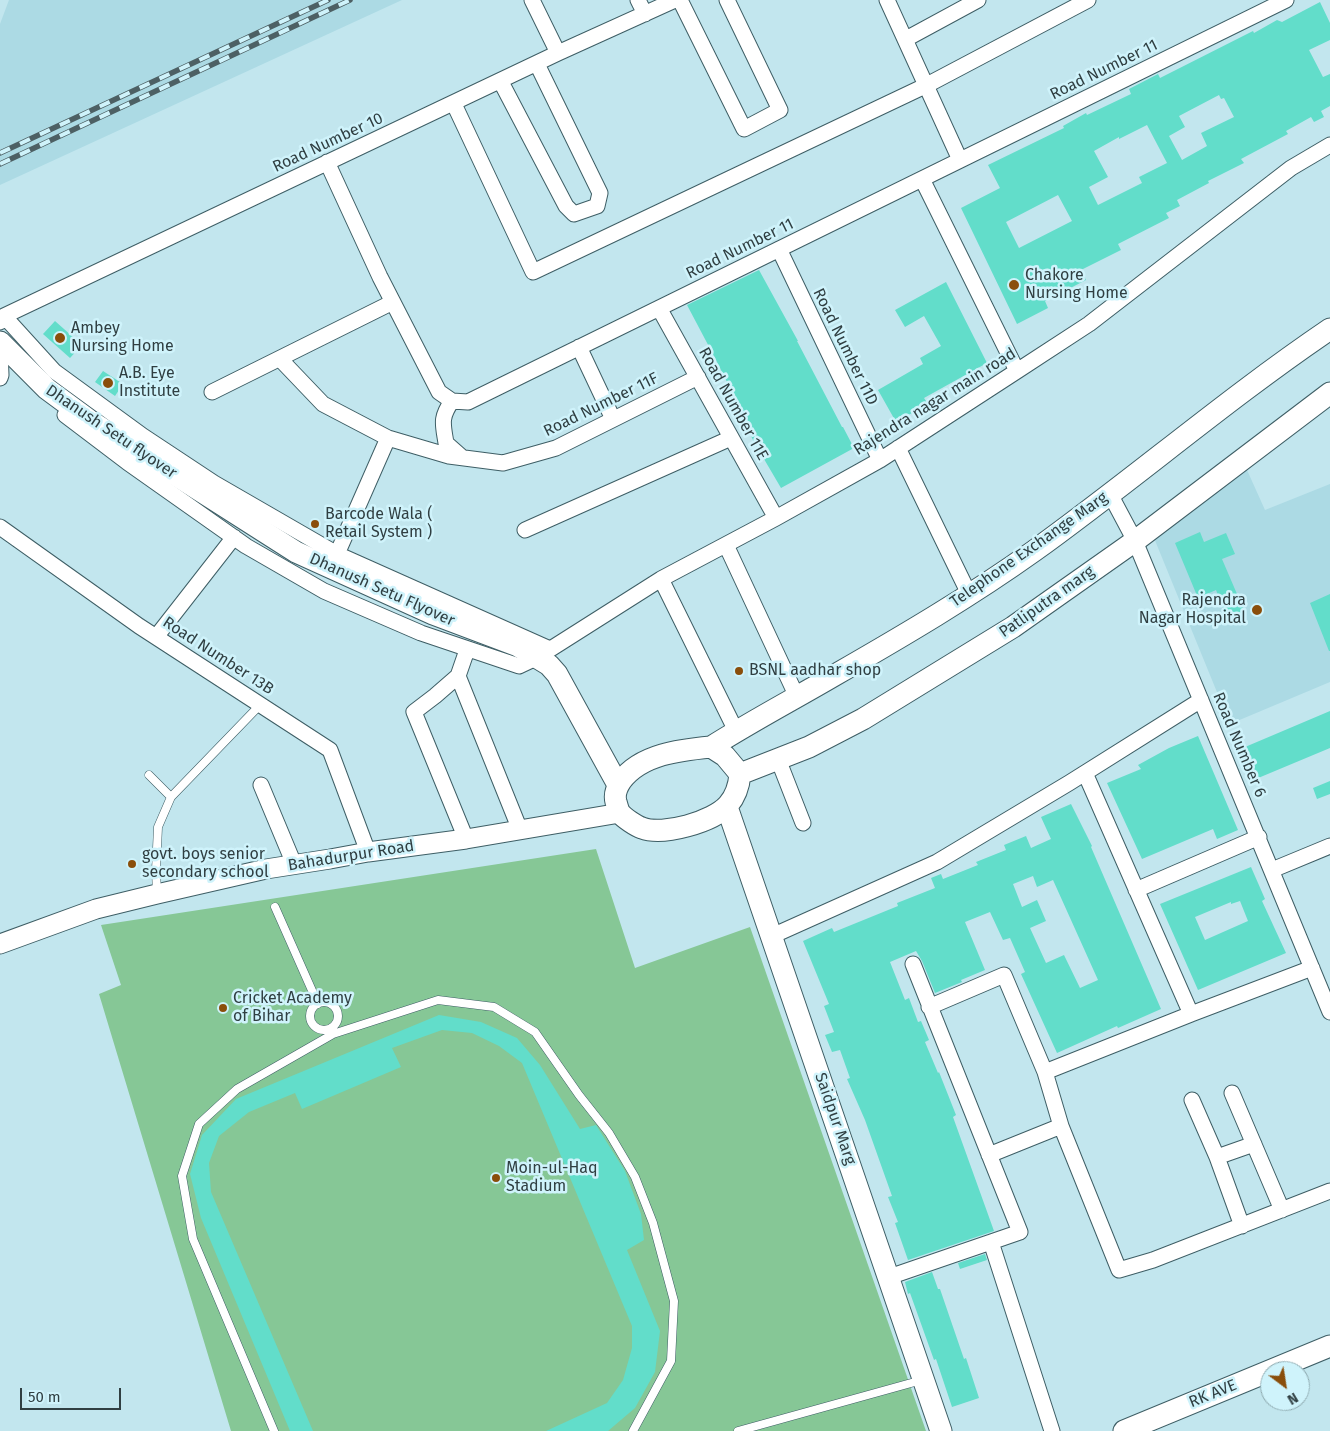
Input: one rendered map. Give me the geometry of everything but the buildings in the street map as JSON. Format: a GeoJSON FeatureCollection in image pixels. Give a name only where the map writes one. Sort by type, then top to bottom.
{"type":"FeatureCollection","features":[{"type":"Feature","properties":{"kind":"main road","name":"Telephone Exchange Marg"},"geometry":{"type":"LineString","coordinates":[[711,747],[969,594],[1033,551],[1283,361],[1330,329]]}},
{"type":"Feature","properties":{"kind":"main road","name":"Dhanush Setu flyover"},"geometry":{"type":"LineString","coordinates":[[0,342],[47,389],[88,420],[231,511]]}},
{"type":"Feature","properties":{"kind":"main road","name":"Patliputra marg"},"geometry":{"type":"LineString","coordinates":[[740,774],[809,747],[863,719],[1013,627],[1135,541],[1330,393]]}},
{"type":"Feature","properties":{"kind":"main road","name":"Dhanush Setu Flyover"},"geometry":{"type":"LineString","coordinates":[[231,511],[296,552],[332,570],[433,614],[539,652]]}},
{"type":"Feature","properties":{"kind":"main road"},"geometry":{"type":"LineString","coordinates":[[539,652],[557,674],[618,785]]}},
{"type":"Feature","properties":{"kind":"main road"},"geometry":{"type":"LineString","coordinates":[[711,747],[725,756],[740,774],[739,787],[726,807],[711,817],[685,826],[661,830],[642,828],[620,813],[615,798],[618,785],[626,774],[639,764],[675,752],[711,747]]}},
{"type":"Feature","properties":{"kind":"main road"},"geometry":{"type":"LineString","coordinates":[[601,754],[639,764]]}},
{"type":"Feature","properties":{"kind":"main road","name":"Saidpur Marg"},"geometry":{"type":"LineString","coordinates":[[726,807],[941,1431]]}},
{"type":"Feature","properties":{"kind":"main road","name":"RK AVE"},"geometry":{"type":"LineString","coordinates":[[1124,1431],[1330,1346]]}},
{"type":"Feature","properties":{"kind":"street"},"geometry":{"type":"LineString","coordinates":[[532,0],[558,53]]}},
{"type":"Feature","properties":{"kind":"street"},"geometry":{"type":"LineString","coordinates":[[638,0],[645,14]]}},
{"type":"Feature","properties":{"kind":"street","name":"Road Number 10"},"geometry":{"type":"LineString","coordinates":[[2,319],[327,162],[675,0]]}},
{"type":"Feature","properties":{"kind":"street"},"geometry":{"type":"LineString","coordinates":[[680,0],[744,129],[780,110],[727,0]]}},
{"type":"Feature","properties":{"kind":"street"},"geometry":{"type":"LineString","coordinates":[[887,0],[960,160]]}},
{"type":"Feature","properties":{"kind":"street"},"geometry":{"type":"LineString","coordinates":[[906,39],[978,0]]}},
{"type":"Feature","properties":{"kind":"street","name":"Road Number 11"},"geometry":{"type":"LineString","coordinates":[[452,402],[468,402],[1286,0]]}},
{"type":"Feature","properties":{"kind":"street"},"geometry":{"type":"LineString","coordinates":[[454,104],[533,272],[927,85],[1085,1]]}},
{"type":"Feature","properties":{"kind":"street"},"geometry":{"type":"LineString","coordinates":[[501,82],[566,206],[574,214],[597,206],[600,193],[537,64]]}},
{"type":"Feature","properties":{"kind":"street","name":"Rajendra nagar main road"},"geometry":{"type":"LineString","coordinates":[[0,362],[59,411],[127,462],[234,537],[324,590],[422,633],[467,650],[519,666],[661,579],[880,460],[1088,324],[1290,168],[1330,145]]}},
{"type":"Feature","properties":{"kind":"street"},"geometry":{"type":"LineString","coordinates":[[327,162],[393,302],[439,392],[452,402],[445,412],[443,426],[446,443],[463,458]]}},
{"type":"Feature","properties":{"kind":"street"},"geometry":{"type":"LineString","coordinates":[[922,180],[1017,371]]}},
{"type":"Feature","properties":{"kind":"street","name":"Road Number 11D"},"geometry":{"type":"LineString","coordinates":[[779,249],[880,460]]}},
{"type":"Feature","properties":{"kind":"street"},"geometry":{"type":"LineString","coordinates":[[212,392],[393,302]]}},
{"type":"Feature","properties":{"kind":"street","name":"Road Number 11E"},"geometry":{"type":"LineString","coordinates":[[659,308],[776,518]]}},
{"type":"Feature","properties":{"kind":"street"},"geometry":{"type":"LineString","coordinates":[[2,319],[54,371],[143,436],[214,484],[337,554],[468,614],[539,652]]}},
{"type":"Feature","properties":{"kind":"street"},"geometry":{"type":"LineString","coordinates":[[579,347],[613,419]]}},
{"type":"Feature","properties":{"kind":"street","name":"Road Number 11F"},"geometry":{"type":"LineString","coordinates":[[280,358],[322,404],[388,438],[449,456],[503,463],[556,448],[698,377]]}},
{"type":"Feature","properties":{"kind":"street"},"geometry":{"type":"LineString","coordinates":[[337,554],[388,438]]}},
{"type":"Feature","properties":{"kind":"street"},"geometry":{"type":"LineString","coordinates":[[525,530],[731,438]]}},
{"type":"Feature","properties":{"kind":"street"},"geometry":{"type":"LineString","coordinates":[[898,448],[969,594]]}},
{"type":"Feature","properties":{"kind":"street","name":"Road Number 6"},"geometry":{"type":"LineString","coordinates":[[1110,494],[1135,541],[1330,1012]]}},
{"type":"Feature","properties":{"kind":"street","name":"Road Number 13B"},"geometry":{"type":"LineString","coordinates":[[0,527],[156,637],[330,750],[368,852]]}},
{"type":"Feature","properties":{"kind":"street"},"geometry":{"type":"LineString","coordinates":[[156,637],[234,537]]}},
{"type":"Feature","properties":{"kind":"street"},"geometry":{"type":"LineString","coordinates":[[726,544],[796,696]]}},
{"type":"Feature","properties":{"kind":"street"},"geometry":{"type":"LineString","coordinates":[[661,579],[736,731]]}},
{"type":"Feature","properties":{"kind":"street"},"geometry":{"type":"LineString","coordinates":[[466,839],[414,712],[436,696],[458,676],[467,650]]}},
{"type":"Feature","properties":{"kind":"street"},"geometry":{"type":"LineString","coordinates":[[458,676],[520,830]]}},
{"type":"Feature","properties":{"kind":"street"},"geometry":{"type":"LineString","coordinates":[[772,936],[937,862],[1085,774],[1201,700]]}},
{"type":"Feature","properties":{"kind":"street"},"geometry":{"type":"LineString","coordinates":[[778,759],[802,823]]}},
{"type":"Feature","properties":{"kind":"street"},"geometry":{"type":"LineString","coordinates":[[1085,774],[1191,1014]]}},
{"type":"Feature","properties":{"kind":"street"},"geometry":{"type":"LineString","coordinates":[[261,785],[294,864]]}},
{"type":"Feature","properties":{"kind":"street","name":"Bahadurpur Road"},"geometry":{"type":"LineString","coordinates":[[0,944],[96,910],[157,894],[294,864],[466,839],[620,813]]}},
{"type":"Feature","properties":{"kind":"street"},"geometry":{"type":"LineString","coordinates":[[1136,890],[1259,837]]}},
{"type":"Feature","properties":{"kind":"street"},"geometry":{"type":"LineString","coordinates":[[1272,870],[1330,846]]}},
{"type":"Feature","properties":{"kind":"street"},"geometry":{"type":"LineString","coordinates":[[889,1277],[1020,1232],[913,964]]}},
{"type":"Feature","properties":{"kind":"street"},"geometry":{"type":"LineString","coordinates":[[1045,1072],[1312,968]]}},
{"type":"Feature","properties":{"kind":"street"},"geometry":{"type":"LineString","coordinates":[[929,1007],[1004,975],[1045,1072],[1061,1126],[1119,1270],[1153,1260],[1330,1191]]}},
{"type":"Feature","properties":{"kind":"street"},"geometry":{"type":"LineString","coordinates":[[1232,1093],[1282,1210]]}},
{"type":"Feature","properties":{"kind":"street"},"geometry":{"type":"LineString","coordinates":[[1192,1100],[1217,1157],[1242,1226]]}},
{"type":"Feature","properties":{"kind":"street"},"geometry":{"type":"LineString","coordinates":[[989,1155],[1061,1126]]}},
{"type":"Feature","properties":{"kind":"street"},"geometry":{"type":"LineString","coordinates":[[1217,1157],[1254,1144]]}},
{"type":"Feature","properties":{"kind":"street"},"geometry":{"type":"LineString","coordinates":[[992,1242],[1052,1431]]}},
{"type":"Feature","properties":{"kind":"lane"},"geometry":{"type":"LineString","coordinates":[[157,894],[158,827],[171,797],[260,705]]}},
{"type":"Feature","properties":{"kind":"lane"},"geometry":{"type":"LineString","coordinates":[[149,775],[171,797]]}},
{"type":"Feature","properties":{"kind":"lane"},"geometry":{"type":"LineString","coordinates":[[275,907],[318,1004]]}},
{"type":"Feature","properties":{"kind":"lane"},"geometry":{"type":"LineString","coordinates":[[274,1431],[193,1239],[182,1176],[199,1124],[237,1089],[332,1031],[438,1000],[494,1007],[535,1032],[579,1096],[610,1133],[635,1177],[653,1223],[674,1301],[671,1360],[633,1431]]}},
{"type":"Feature","properties":{"kind":"lane"},"geometry":{"type":"LineString","coordinates":[[330,1003],[336,1009],[338,1014],[337,1022],[332,1031],[318,1028],[312,1021],[311,1012],[318,1004],[330,1003]]}},
{"type":"Feature","properties":{"kind":"lane"},"geometry":{"type":"LineString","coordinates":[[738,1431],[924,1379]]}},
{"type":"Feature","properties":{"kind":"shaded area"},"geometry":{"type":"Polygon","coordinates":[[[9,0],[402,0],[0,185],[0,24],[9,0]]]}},
{"type":"Feature","properties":{"kind":"shaded area","name":"Rajendra Nagar Hospital"},"geometry":{"type":"Polygon","coordinates":[[[1247,470],[1265,510],[1330,484],[1330,682],[1230,724],[1154,538],[1247,470]]]}},
{"type":"Feature","properties":{"kind":"green space","name":"Moin-ul-Haq Stadium"},"geometry":{"type":"Polygon","coordinates":[[[596,849],[635,968],[750,927],[926,1431],[231,1431],[99,994],[121,985],[101,925],[596,849]]]}},
{"type":"Feature","properties":{"kind":"railway"},"geometry":{"type":"LineString","coordinates":[[0,153],[328,0]]}},
{"type":"Feature","properties":{"kind":"railway"},"geometry":{"type":"LineString","coordinates":[[0,164],[350,0]]}},
{"type":"Feature","properties":{"kind":"place","name":"Chakore Nursing Home"},"geometry":{"type":"Point","coordinates":[1014,285]}},
{"type":"Feature","properties":{"kind":"place","name":"Ambey Nursing Home"},"geometry":{"type":"Point","coordinates":[60,338]}},
{"type":"Feature","properties":{"kind":"place","name":"A.B. Eye Institute"},"geometry":{"type":"Point","coordinates":[108,383]}},
{"type":"Feature","properties":{"kind":"place","name":"Barcode Wala ( Retail System )"},"geometry":{"type":"Point","coordinates":[315,524]}},
{"type":"Feature","properties":{"kind":"place","name":"Rajendra Nagar Hospital"},"geometry":{"type":"Point","coordinates":[1257,610]}},
{"type":"Feature","properties":{"kind":"place","name":"BSNL aadhar shop"},"geometry":{"type":"Point","coordinates":[739,671]}},
{"type":"Feature","properties":{"kind":"place","name":"govt. boys senior secondary school"},"geometry":{"type":"Point","coordinates":[132,864]}},
{"type":"Feature","properties":{"kind":"place","name":"Cricket Academy of Bihar"},"geometry":{"type":"Point","coordinates":[223,1008]}},
{"type":"Feature","properties":{"kind":"place","name":"Moin-ul-Haq Stadium"},"geometry":{"type":"Point","coordinates":[496,1178]}}]}
